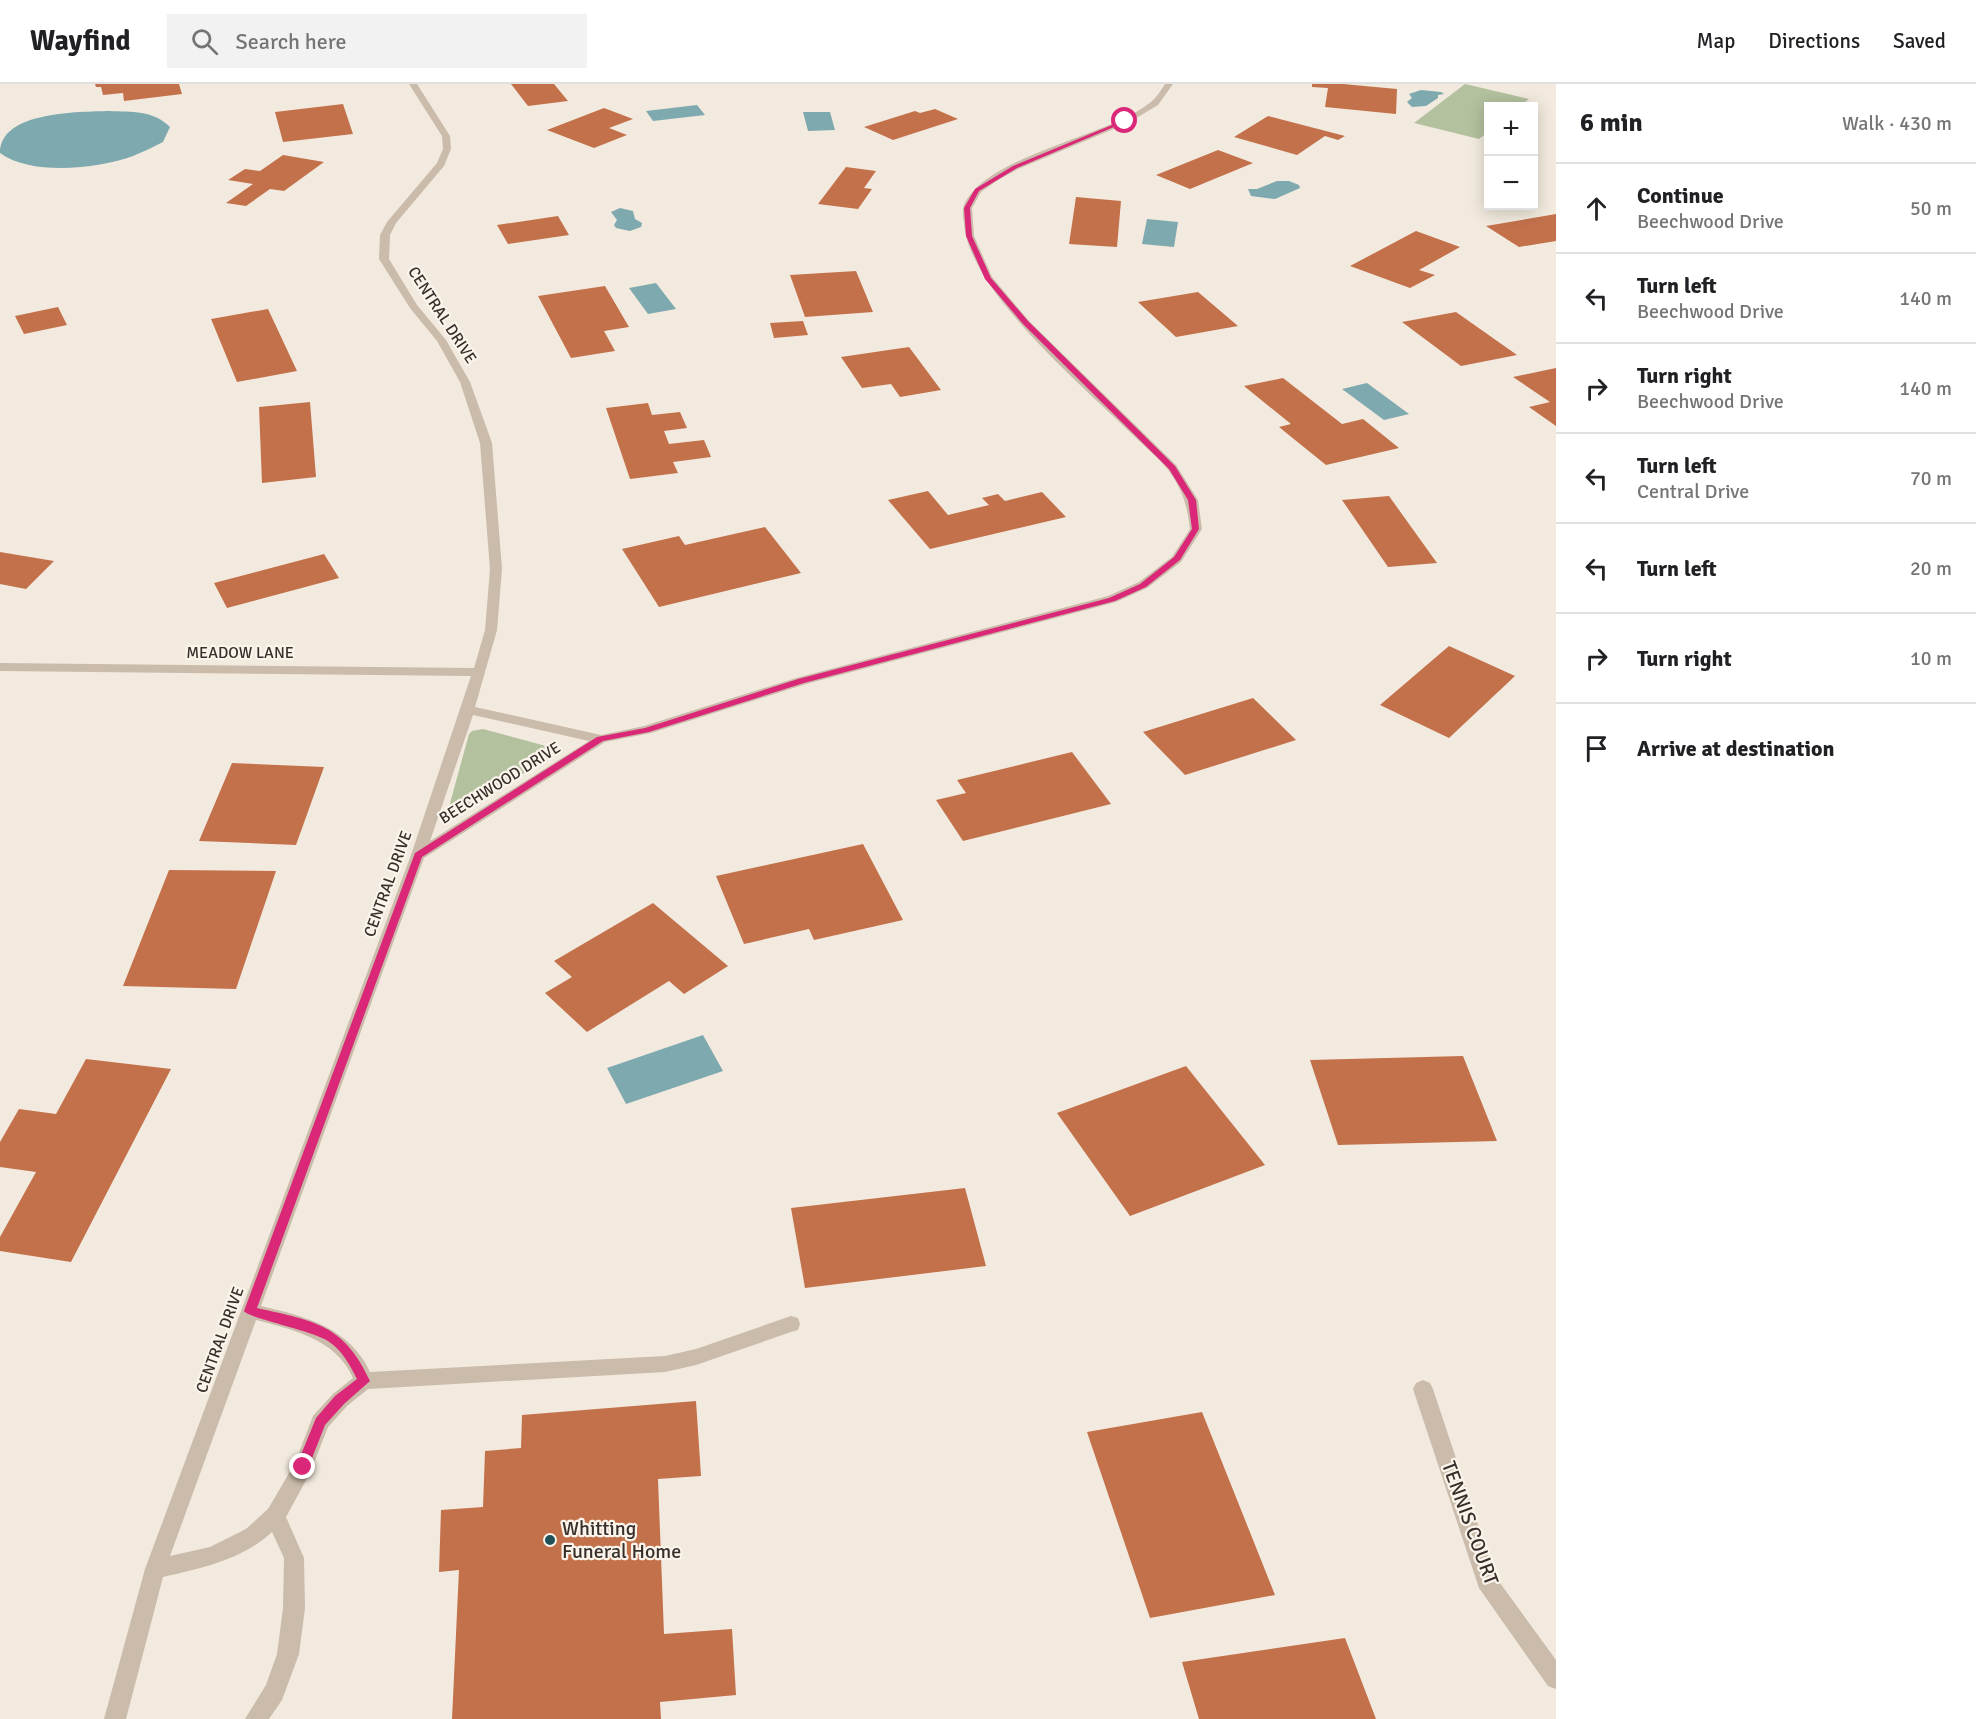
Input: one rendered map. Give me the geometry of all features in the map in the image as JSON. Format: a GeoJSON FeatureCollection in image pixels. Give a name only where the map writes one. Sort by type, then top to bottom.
{"type":"FeatureCollection","features":[{"type":"Feature","properties":{"kind":"street","name":"CENTRAL DRIVE"},"geometry":{"type":"LineString","coordinates":[[115,1719],[155,1569],[418,855],[468,710],[491,630],[496,569],[486,443],[465,382],[441,340],[413,306],[384,259],[385,235],[392,222],[441,164],[447,149],[446,136],[413,84]]}},
{"type":"Feature","properties":{"kind":"street","name":"BEECHWOOD DRIVE"},"geometry":{"type":"LineString","coordinates":[[418,855],[601,739],[646,730],[801,681],[1112,599],[1143,585],[1177,559],[1196,529],[1192,500],[1172,467],[1025,322],[988,278],[969,236],[967,208],[977,190],[994,178],[1125,121],[1155,103],[1169,84]]}},
{"type":"Feature","properties":{"kind":"street","name":"MEADOW LANE"},"geometry":{"type":"LineString","coordinates":[[0,667],[479,672]]}},
{"type":"Feature","properties":{"kind":"street","name":"BEECHWOOD DRIVE"},"geometry":{"type":"LineString","coordinates":[[468,710],[601,739]]}},
{"type":"Feature","properties":{"kind":"street"},"geometry":{"type":"LineString","coordinates":[[250,1311],[296,1322],[333,1338],[352,1357],[364,1381]]}},
{"type":"Feature","properties":{"kind":"street"},"geometry":{"type":"LineString","coordinates":[[155,1569],[212,1556],[253,1536],[275,1516],[303,1467],[320,1422],[340,1400],[364,1381],[665,1364],[696,1357],[791,1324]]}},
{"type":"Feature","properties":{"kind":"street","name":"TENNIS COURT"},"geometry":{"type":"LineString","coordinates":[[1422,1389],[1486,1581],[1556,1678]]}},
{"type":"Feature","properties":{"kind":"street"},"geometry":{"type":"LineString","coordinates":[[256,1719],[274,1692],[288,1654],[294,1608],[294,1558],[275,1516]]}},
{"type":"Feature","properties":{"kind":"green space"},"geometry":{"type":"Polygon","coordinates":[[[1465,84],[1529,99],[1525,102],[1484,102],[1484,135],[1479,139],[1414,123],[1465,84]]]}},
{"type":"Feature","properties":{"kind":"green space"},"geometry":{"type":"Polygon","coordinates":[[[483,729],[546,746],[553,753],[549,759],[456,812],[451,812],[449,807],[469,734],[472,731],[483,729]]]}},
{"type":"Feature","properties":{"kind":"water"},"geometry":{"type":"Polygon","coordinates":[[[1421,90],[1444,94],[1438,95],[1438,98],[1426,106],[1412,107],[1407,102],[1412,98],[1409,94],[1421,90]]]}},
{"type":"Feature","properties":{"kind":"water"},"geometry":{"type":"Polygon","coordinates":[[[697,105],[705,115],[653,121],[646,111],[697,105]]]}},
{"type":"Feature","properties":{"kind":"water"},"geometry":{"type":"Polygon","coordinates":[[[134,112],[157,117],[170,127],[163,142],[133,156],[119,161],[84,167],[29,165],[0,153],[3,139],[13,129],[27,122],[61,114],[134,112]]]}},
{"type":"Feature","properties":{"kind":"water"},"geometry":{"type":"Polygon","coordinates":[[[803,112],[830,112],[835,130],[808,131],[803,112]]]}},
{"type":"Feature","properties":{"kind":"water"},"geometry":{"type":"Polygon","coordinates":[[[1277,181],[1289,181],[1299,185],[1300,188],[1275,199],[1251,196],[1248,189],[1257,189],[1277,181]]]}},
{"type":"Feature","properties":{"kind":"water"},"geometry":{"type":"Polygon","coordinates":[[[620,208],[633,211],[635,219],[642,223],[641,227],[630,231],[616,228],[614,225],[617,220],[611,212],[620,208]]]}},
{"type":"Feature","properties":{"kind":"water"},"geometry":{"type":"Polygon","coordinates":[[[1147,219],[1178,222],[1174,247],[1142,244],[1147,219]]]}},
{"type":"Feature","properties":{"kind":"water"},"geometry":{"type":"Polygon","coordinates":[[[656,283],[676,309],[648,314],[629,288],[656,283]]]}},
{"type":"Feature","properties":{"kind":"water"},"geometry":{"type":"Polygon","coordinates":[[[1367,383],[1409,414],[1384,420],[1342,389],[1367,383]]]}},
{"type":"Feature","properties":{"kind":"water"},"geometry":{"type":"Polygon","coordinates":[[[703,1035],[723,1071],[626,1104],[607,1068],[703,1035]]]}},
{"type":"Feature","properties":{"kind":"building"},"geometry":{"type":"Polygon","coordinates":[[[95,84],[179,84],[182,94],[124,101],[123,93],[103,95],[101,87],[96,87],[95,84]]]}},
{"type":"Feature","properties":{"kind":"building"},"geometry":{"type":"Polygon","coordinates":[[[511,84],[554,84],[568,101],[528,106],[511,84]]]}},
{"type":"Feature","properties":{"kind":"building"},"geometry":{"type":"Polygon","coordinates":[[[1312,84],[1343,84],[1397,89],[1396,114],[1325,107],[1328,88],[1312,87],[1312,84]]]}},
{"type":"Feature","properties":{"kind":"building"},"geometry":{"type":"Polygon","coordinates":[[[343,104],[353,134],[283,142],[275,112],[343,104]]]}},
{"type":"Feature","properties":{"kind":"building"},"geometry":{"type":"Polygon","coordinates":[[[604,108],[633,119],[609,128],[627,135],[594,148],[547,130],[604,108]]]}},
{"type":"Feature","properties":{"kind":"building"},"geometry":{"type":"Polygon","coordinates":[[[935,109],[958,119],[893,140],[864,127],[915,111],[920,113],[935,109]]]}},
{"type":"Feature","properties":{"kind":"building"},"geometry":{"type":"Polygon","coordinates":[[[1268,116],[1345,136],[1338,140],[1325,136],[1297,155],[1234,137],[1268,116]]]}},
{"type":"Feature","properties":{"kind":"building"},"geometry":{"type":"Polygon","coordinates":[[[1218,150],[1253,163],[1190,189],[1156,175],[1218,150]]]}},
{"type":"Feature","properties":{"kind":"building"},"geometry":{"type":"Polygon","coordinates":[[[283,155],[324,162],[284,191],[270,189],[246,206],[226,203],[253,184],[228,180],[245,169],[260,171],[283,155]]]}},
{"type":"Feature","properties":{"kind":"building"},"geometry":{"type":"Polygon","coordinates":[[[846,167],[876,171],[864,188],[872,189],[858,209],[818,204],[846,167]]]}},
{"type":"Feature","properties":{"kind":"building"},"geometry":{"type":"Polygon","coordinates":[[[1076,197],[1121,201],[1117,247],[1069,244],[1076,197]]]}},
{"type":"Feature","properties":{"kind":"building"},"geometry":{"type":"Polygon","coordinates":[[[1556,214],[1556,241],[1519,247],[1486,226],[1556,214]]]}},
{"type":"Feature","properties":{"kind":"building"},"geometry":{"type":"Polygon","coordinates":[[[558,216],[569,235],[508,244],[497,225],[558,216]]]}},
{"type":"Feature","properties":{"kind":"building"},"geometry":{"type":"Polygon","coordinates":[[[1416,231],[1460,247],[1419,270],[1435,275],[1410,288],[1350,266],[1416,231]]]}},
{"type":"Feature","properties":{"kind":"building"},"geometry":{"type":"Polygon","coordinates":[[[856,271],[873,312],[805,317],[790,275],[856,271]]]}},
{"type":"Feature","properties":{"kind":"building"},"geometry":{"type":"Polygon","coordinates":[[[605,286],[629,327],[604,331],[615,351],[571,358],[538,296],[605,286]]]}},
{"type":"Feature","properties":{"kind":"building"},"geometry":{"type":"Polygon","coordinates":[[[1198,292],[1238,326],[1176,337],[1138,302],[1198,292]]]}},
{"type":"Feature","properties":{"kind":"building"},"geometry":{"type":"Polygon","coordinates":[[[58,307],[67,325],[24,334],[15,316],[58,307]]]}},
{"type":"Feature","properties":{"kind":"building"},"geometry":{"type":"Polygon","coordinates":[[[268,309],[297,371],[237,382],[211,319],[268,309]]]}},
{"type":"Feature","properties":{"kind":"building"},"geometry":{"type":"Polygon","coordinates":[[[1456,312],[1517,355],[1461,366],[1402,322],[1456,312]]]}},
{"type":"Feature","properties":{"kind":"building"},"geometry":{"type":"Polygon","coordinates":[[[803,321],[808,335],[774,338],[770,323],[803,321]]]}},
{"type":"Feature","properties":{"kind":"building"},"geometry":{"type":"Polygon","coordinates":[[[909,347],[941,390],[900,397],[891,384],[862,388],[841,357],[909,347]]]}},
{"type":"Feature","properties":{"kind":"building"},"geometry":{"type":"Polygon","coordinates":[[[1556,368],[1556,426],[1529,407],[1550,402],[1513,377],[1556,368]]]}},
{"type":"Feature","properties":{"kind":"building"},"geometry":{"type":"Polygon","coordinates":[[[1283,378],[1342,424],[1363,419],[1399,448],[1326,465],[1279,427],[1291,424],[1244,386],[1283,378]]]}},
{"type":"Feature","properties":{"kind":"building"},"geometry":{"type":"Polygon","coordinates":[[[310,402],[316,477],[262,483],[259,407],[310,402]]]}},
{"type":"Feature","properties":{"kind":"building"},"geometry":{"type":"Polygon","coordinates":[[[648,403],[652,415],[680,412],[687,428],[664,431],[669,444],[704,440],[711,457],[673,462],[678,473],[630,479],[606,408],[648,403]]]}},
{"type":"Feature","properties":{"kind":"building"},"geometry":{"type":"Polygon","coordinates":[[[928,491],[948,515],[989,505],[982,498],[998,494],[1005,501],[1042,492],[1066,517],[930,549],[888,500],[928,491]]]}},
{"type":"Feature","properties":{"kind":"building"},"geometry":{"type":"Polygon","coordinates":[[[1389,496],[1437,563],[1388,567],[1342,500],[1389,496]]]}},
{"type":"Feature","properties":{"kind":"building"},"geometry":{"type":"Polygon","coordinates":[[[765,527],[801,573],[659,607],[622,549],[679,536],[685,545],[765,527]]]}},
{"type":"Feature","properties":{"kind":"building"},"geometry":{"type":"Polygon","coordinates":[[[0,552],[54,561],[26,589],[0,584],[0,552]]]}},
{"type":"Feature","properties":{"kind":"building"},"geometry":{"type":"Polygon","coordinates":[[[324,554],[339,578],[227,608],[214,583],[324,554]]]}},
{"type":"Feature","properties":{"kind":"building"},"geometry":{"type":"Polygon","coordinates":[[[1449,646],[1515,676],[1449,738],[1380,705],[1449,646]]]}},
{"type":"Feature","properties":{"kind":"building"},"geometry":{"type":"Polygon","coordinates":[[[1253,698],[1296,740],[1185,775],[1143,732],[1253,698]]]}},
{"type":"Feature","properties":{"kind":"building"},"geometry":{"type":"Polygon","coordinates":[[[1072,752],[1111,804],[963,841],[936,800],[966,793],[957,780],[1072,752]]]}},
{"type":"Feature","properties":{"kind":"building"},"geometry":{"type":"Polygon","coordinates":[[[232,763],[324,767],[296,845],[199,841],[232,763]]]}},
{"type":"Feature","properties":{"kind":"building"},"geometry":{"type":"Polygon","coordinates":[[[863,844],[903,920],[814,940],[809,929],[744,944],[716,876],[863,844]]]}},
{"type":"Feature","properties":{"kind":"building"},"geometry":{"type":"Polygon","coordinates":[[[169,870],[276,871],[236,989],[123,986],[169,870]]]}},
{"type":"Feature","properties":{"kind":"building"},"geometry":{"type":"Polygon","coordinates":[[[653,903],[728,966],[684,994],[669,981],[587,1032],[545,993],[572,977],[554,961],[653,903]]]}},
{"type":"Feature","properties":{"kind":"building"},"geometry":{"type":"Polygon","coordinates":[[[1463,1056],[1497,1141],[1338,1145],[1310,1060],[1463,1056]]]}},
{"type":"Feature","properties":{"kind":"building"},"geometry":{"type":"Polygon","coordinates":[[[86,1059],[171,1069],[71,1262],[0,1251],[0,1237],[36,1172],[0,1167],[0,1142],[19,1109],[56,1114],[86,1059]]]}},
{"type":"Feature","properties":{"kind":"building"},"geometry":{"type":"Polygon","coordinates":[[[1186,1066],[1265,1165],[1130,1216],[1057,1113],[1186,1066]]]}},
{"type":"Feature","properties":{"kind":"building"},"geometry":{"type":"Polygon","coordinates":[[[965,1188],[986,1266],[805,1288],[791,1208],[965,1188]]]}},
{"type":"Feature","properties":{"kind":"building","name":"Whitting Funeral Home"},"geometry":{"type":"Polygon","coordinates":[[[696,1401],[701,1476],[658,1479],[664,1634],[732,1629],[736,1695],[660,1702],[661,1719],[452,1719],[459,1570],[439,1572],[441,1510],[483,1507],[485,1451],[521,1448],[522,1415],[696,1401]]]}},
{"type":"Feature","properties":{"kind":"building"},"geometry":{"type":"Polygon","coordinates":[[[1202,1412],[1275,1595],[1150,1618],[1087,1432],[1202,1412]]]}},
{"type":"Feature","properties":{"kind":"building"},"geometry":{"type":"Polygon","coordinates":[[[1345,1638],[1376,1719],[1199,1719],[1182,1662],[1345,1638]]]}},
{"type":"Feature","properties":{"kind":"place","name":"Whitting Funeral Home"},"geometry":{"type":"Point","coordinates":[550,1540]}},
{"type":"Feature","properties":{"kind":"route"},"geometry":{"type":"LineString","coordinates":[[303,1467],[320,1422],[340,1400],[364,1381],[352,1357],[333,1338],[296,1322],[250,1311],[418,855],[601,739],[646,730],[801,681],[1112,599],[1143,585],[1177,559],[1196,529],[1192,500],[1172,467],[1025,322],[988,278],[969,236],[967,208],[977,190],[1015,167],[1125,121]]}}]}
